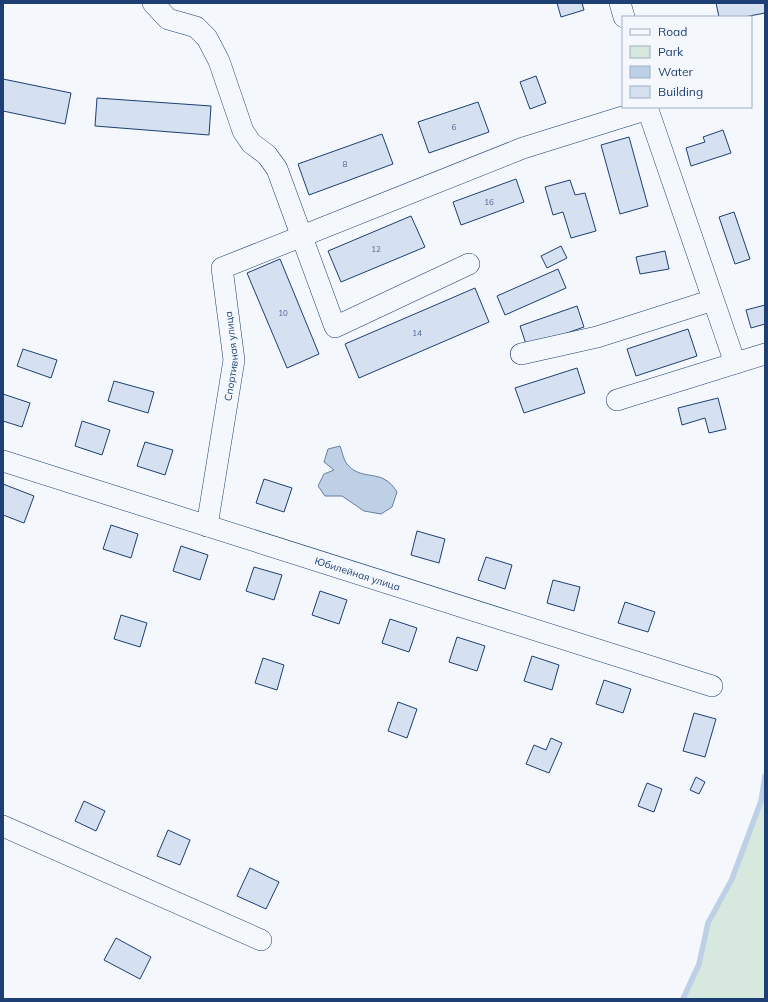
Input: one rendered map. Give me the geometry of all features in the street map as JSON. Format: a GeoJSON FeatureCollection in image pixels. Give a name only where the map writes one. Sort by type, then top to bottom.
{"type":"FeatureCollection","features":[{"type":"Feature","properties":{"kind":"street"},"geometry":{"type":"LineString","coordinates":[[153,3],[168,19],[196,27],[207,38],[219,61],[243,131],[251,143],[267,156],[277,169],[300,236],[335,327],[468,264]]}},
{"type":"Feature","properties":{"kind":"street"},"geometry":{"type":"LineString","coordinates":[[620,3],[624,16]]}},
{"type":"Feature","properties":{"kind":"street"},"geometry":{"type":"LineString","coordinates":[[300,236],[522,148],[648,108],[735,363]]}},
{"type":"Feature","properties":{"kind":"street","name":"Спортивная улица"},"geometry":{"type":"LineString","coordinates":[[207,526],[234,360],[222,268],[300,236]]}},
{"type":"Feature","properties":{"kind":"street"},"geometry":{"type":"LineString","coordinates":[[521,354],[597,336],[713,300]]}},
{"type":"Feature","properties":{"kind":"street"},"geometry":{"type":"LineString","coordinates":[[617,400],[765,354]]}},
{"type":"Feature","properties":{"kind":"street","name":"Юбилейная улица"},"geometry":{"type":"LineString","coordinates":[[3,461],[712,686]]}},
{"type":"Feature","properties":{"kind":"street"},"geometry":{"type":"LineString","coordinates":[[3,826],[261,940]]}},
{"type":"Feature","properties":{"kind":"green space"},"geometry":{"type":"Polygon","coordinates":[[[765,776],[765,999],[683,999],[699,964],[708,923],[732,879],[761,801],[765,776]]]}},
{"type":"Feature","properties":{"kind":"water"},"geometry":{"type":"Polygon","coordinates":[[[340,446],[345,461],[354,470],[359,473],[380,477],[393,486],[397,492],[392,507],[381,514],[364,511],[342,496],[325,496],[318,486],[324,474],[334,470],[324,462],[328,449],[340,446]]]}},
{"type":"Feature","properties":{"kind":"building"},"geometry":{"type":"Polygon","coordinates":[[[557,3],[582,3],[584,10],[561,17],[557,3]]]}},
{"type":"Feature","properties":{"kind":"building"},"geometry":{"type":"Polygon","coordinates":[[[716,3],[765,3],[765,13],[749,16],[719,16],[716,3]]]}},
{"type":"Feature","properties":{"kind":"building"},"geometry":{"type":"Polygon","coordinates":[[[536,76],[546,103],[530,109],[520,82],[536,76]]]}},
{"type":"Feature","properties":{"kind":"building"},"geometry":{"type":"Polygon","coordinates":[[[3,79],[71,93],[65,124],[3,111],[3,79]]]}},
{"type":"Feature","properties":{"kind":"building"},"geometry":{"type":"Polygon","coordinates":[[[97,98],[211,106],[209,135],[95,126],[97,98]]]}},
{"type":"Feature","properties":{"kind":"building"},"geometry":{"type":"Polygon","coordinates":[[[478,102],[489,132],[429,153],[418,122],[478,102]]]}},
{"type":"Feature","properties":{"kind":"building"},"geometry":{"type":"Polygon","coordinates":[[[723,130],[731,153],[691,166],[686,148],[705,142],[703,137],[723,130]]]}},
{"type":"Feature","properties":{"kind":"building"},"geometry":{"type":"Polygon","coordinates":[[[382,134],[393,164],[309,195],[298,164],[382,134]]]}},
{"type":"Feature","properties":{"kind":"building"},"geometry":{"type":"Polygon","coordinates":[[[629,137],[648,206],[620,214],[601,145],[629,137]]]}},
{"type":"Feature","properties":{"kind":"building"},"geometry":{"type":"Polygon","coordinates":[[[516,179],[524,202],[461,225],[453,202],[516,179]]]}},
{"type":"Feature","properties":{"kind":"building"},"geometry":{"type":"Polygon","coordinates":[[[570,180],[575,195],[585,193],[596,231],[571,238],[563,212],[553,215],[545,187],[570,180]]]}},
{"type":"Feature","properties":{"kind":"building"},"geometry":{"type":"Polygon","coordinates":[[[734,212],[750,259],[735,264],[719,217],[734,212]]]}},
{"type":"Feature","properties":{"kind":"building"},"geometry":{"type":"Polygon","coordinates":[[[411,216],[425,247],[341,282],[328,251],[411,216]]]}},
{"type":"Feature","properties":{"kind":"building"},"geometry":{"type":"Polygon","coordinates":[[[561,246],[567,258],[547,268],[541,256],[561,246]]]}},
{"type":"Feature","properties":{"kind":"building"},"geometry":{"type":"Polygon","coordinates":[[[665,251],[669,269],[640,274],[636,257],[665,251]]]}},
{"type":"Feature","properties":{"kind":"building"},"geometry":{"type":"Polygon","coordinates":[[[280,259],[319,354],[287,368],[247,273],[280,259]]]}},
{"type":"Feature","properties":{"kind":"building"},"geometry":{"type":"Polygon","coordinates":[[[558,269],[566,288],[505,315],[497,296],[558,269]]]}},
{"type":"Feature","properties":{"kind":"building"},"geometry":{"type":"Polygon","coordinates":[[[475,288],[489,322],[359,378],[345,344],[475,288]]]}},
{"type":"Feature","properties":{"kind":"building"},"geometry":{"type":"Polygon","coordinates":[[[765,305],[765,324],[751,328],[746,310],[765,305]]]}},
{"type":"Feature","properties":{"kind":"building"},"geometry":{"type":"Polygon","coordinates":[[[577,306],[584,327],[527,347],[520,326],[577,306]]]}},
{"type":"Feature","properties":{"kind":"building"},"geometry":{"type":"Polygon","coordinates":[[[688,329],[697,356],[636,376],[627,349],[688,329]]]}},
{"type":"Feature","properties":{"kind":"building"},"geometry":{"type":"Polygon","coordinates":[[[23,349],[57,360],[51,378],[17,366],[23,349]]]}},
{"type":"Feature","properties":{"kind":"building"},"geometry":{"type":"Polygon","coordinates":[[[577,368],[585,393],[524,413],[515,388],[577,368]]]}},
{"type":"Feature","properties":{"kind":"building"},"geometry":{"type":"Polygon","coordinates":[[[114,381],[154,392],[148,413],[108,401],[114,381]]]}},
{"type":"Feature","properties":{"kind":"building"},"geometry":{"type":"Polygon","coordinates":[[[3,394],[30,403],[22,427],[3,421],[3,394]]]}},
{"type":"Feature","properties":{"kind":"building"},"geometry":{"type":"Polygon","coordinates":[[[718,398],[726,429],[709,433],[705,418],[682,425],[678,408],[718,398]]]}},
{"type":"Feature","properties":{"kind":"building"},"geometry":{"type":"Polygon","coordinates":[[[82,421],[110,430],[102,455],[75,446],[82,421]]]}},
{"type":"Feature","properties":{"kind":"building"},"geometry":{"type":"Polygon","coordinates":[[[145,442],[173,450],[165,475],[137,466],[145,442]]]}},
{"type":"Feature","properties":{"kind":"building"},"geometry":{"type":"Polygon","coordinates":[[[264,479],[292,488],[284,512],[256,503],[264,479]]]}},
{"type":"Feature","properties":{"kind":"building"},"geometry":{"type":"Polygon","coordinates":[[[3,484],[34,496],[24,523],[3,515],[3,484]]]}},
{"type":"Feature","properties":{"kind":"building"},"geometry":{"type":"Polygon","coordinates":[[[111,525],[138,534],[131,558],[103,549],[111,525]]]}},
{"type":"Feature","properties":{"kind":"building"},"geometry":{"type":"Polygon","coordinates":[[[417,531],[445,539],[439,563],[411,555],[417,531]]]}},
{"type":"Feature","properties":{"kind":"building"},"geometry":{"type":"Polygon","coordinates":[[[181,546],[208,555],[200,580],[173,571],[181,546]]]}},
{"type":"Feature","properties":{"kind":"building"},"geometry":{"type":"Polygon","coordinates":[[[486,557],[512,565],[505,589],[478,580],[486,557]]]}},
{"type":"Feature","properties":{"kind":"building"},"geometry":{"type":"Polygon","coordinates":[[[254,567],[282,575],[274,600],[246,591],[254,567]]]}},
{"type":"Feature","properties":{"kind":"building"},"geometry":{"type":"Polygon","coordinates":[[[553,580],[580,587],[574,611],[547,603],[553,580]]]}},
{"type":"Feature","properties":{"kind":"building"},"geometry":{"type":"Polygon","coordinates":[[[320,591],[347,600],[339,624],[312,615],[320,591]]]}},
{"type":"Feature","properties":{"kind":"building"},"geometry":{"type":"Polygon","coordinates":[[[625,602],[655,612],[648,632],[618,623],[625,602]]]}},
{"type":"Feature","properties":{"kind":"building"},"geometry":{"type":"Polygon","coordinates":[[[121,615],[147,623],[140,647],[114,639],[121,615]]]}},
{"type":"Feature","properties":{"kind":"building"},"geometry":{"type":"Polygon","coordinates":[[[390,619],[417,628],[409,652],[382,643],[390,619]]]}},
{"type":"Feature","properties":{"kind":"building"},"geometry":{"type":"Polygon","coordinates":[[[457,637],[485,646],[477,671],[449,662],[457,637]]]}},
{"type":"Feature","properties":{"kind":"building"},"geometry":{"type":"Polygon","coordinates":[[[532,656],[559,665],[552,690],[524,681],[532,656]]]}},
{"type":"Feature","properties":{"kind":"building"},"geometry":{"type":"Polygon","coordinates":[[[263,658],[284,665],[277,690],[255,683],[263,658]]]}},
{"type":"Feature","properties":{"kind":"building"},"geometry":{"type":"Polygon","coordinates":[[[604,680],[631,689],[623,713],[596,704],[604,680]]]}},
{"type":"Feature","properties":{"kind":"building"},"geometry":{"type":"Polygon","coordinates":[[[398,702],[417,709],[407,738],[388,731],[398,702]]]}},
{"type":"Feature","properties":{"kind":"building"},"geometry":{"type":"Polygon","coordinates":[[[694,713],[716,719],[705,757],[683,751],[694,713]]]}},
{"type":"Feature","properties":{"kind":"building"},"geometry":{"type":"Polygon","coordinates":[[[551,738],[562,743],[549,773],[526,764],[534,745],[546,750],[551,738]]]}},
{"type":"Feature","properties":{"kind":"building"},"geometry":{"type":"Polygon","coordinates":[[[696,777],[705,782],[699,794],[690,790],[696,777]]]}},
{"type":"Feature","properties":{"kind":"building"},"geometry":{"type":"Polygon","coordinates":[[[647,783],[662,789],[654,812],[638,806],[647,783]]]}},
{"type":"Feature","properties":{"kind":"building"},"geometry":{"type":"Polygon","coordinates":[[[84,801],[105,811],[96,831],[75,821],[84,801]]]}},
{"type":"Feature","properties":{"kind":"building"},"geometry":{"type":"Polygon","coordinates":[[[168,830],[190,840],[180,865],[157,856],[168,830]]]}},
{"type":"Feature","properties":{"kind":"building"},"geometry":{"type":"Polygon","coordinates":[[[250,868],[279,882],[266,909],[237,896],[250,868]]]}},
{"type":"Feature","properties":{"kind":"building"},"geometry":{"type":"Polygon","coordinates":[[[116,938],[151,957],[140,979],[104,960],[116,938]]]}},
{"type":"Feature","properties":{"kind":"waterway"},"geometry":{"type":"LineString","coordinates":[[683,999],[699,964],[708,923],[732,879],[761,801],[765,776]]}}]}
